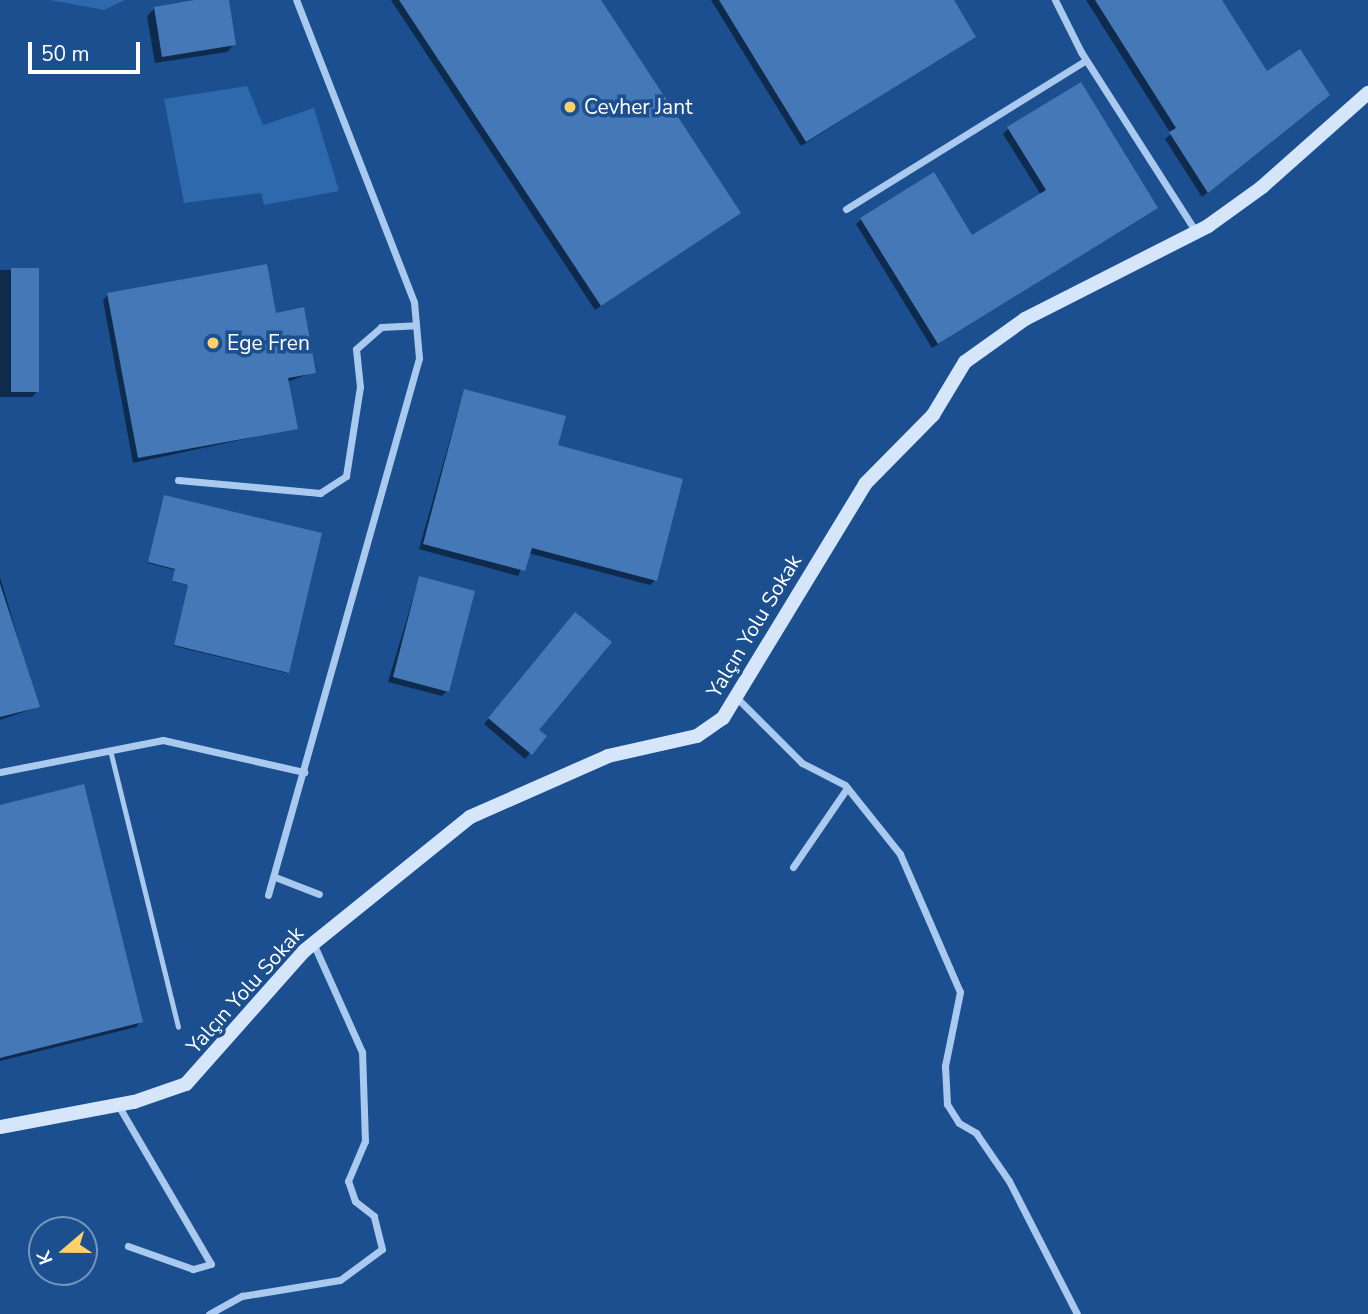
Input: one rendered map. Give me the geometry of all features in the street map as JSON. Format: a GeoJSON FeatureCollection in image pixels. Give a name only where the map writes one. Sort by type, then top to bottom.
{"type":"FeatureCollection","features":[{"type":"Feature","properties":{"kind":"street"},"geometry":{"type":"LineString","coordinates":[[268,895],[418,358],[414,302],[296,0]]}},
{"type":"Feature","properties":{"kind":"street"},"geometry":{"type":"LineString","coordinates":[[1055,0],[1086,60],[1196,232]]}},
{"type":"Feature","properties":{"kind":"street"},"geometry":{"type":"LineString","coordinates":[[846,209],[1086,60]]}},
{"type":"Feature","properties":{"kind":"street","name":"Yalçın Yolu Sokak"},"geometry":{"type":"LineString","coordinates":[[0,1127],[117,1105],[187,1084],[313,944],[470,817],[608,756],[697,736],[739,700],[865,484],[933,415],[965,362],[1026,319],[1196,232],[1262,187],[1368,93]]}},
{"type":"Feature","properties":{"kind":"street"},"geometry":{"type":"LineString","coordinates":[[178,480],[320,493],[346,476],[360,387],[356,349],[381,327],[416,325]]}},
{"type":"Feature","properties":{"kind":"street"},"geometry":{"type":"LineString","coordinates":[[739,700],[802,763],[847,788],[900,854],[957,979],[945,1066],[947,1104],[959,1122],[976,1133],[1009,1181],[1077,1314]]}},
{"type":"Feature","properties":{"kind":"street"},"geometry":{"type":"LineString","coordinates":[[0,772],[163,740],[304,772]]}},
{"type":"Feature","properties":{"kind":"street"},"geometry":{"type":"LineString","coordinates":[[793,867],[847,788]]}},
{"type":"Feature","properties":{"kind":"street"},"geometry":{"type":"LineString","coordinates":[[275,877],[319,894]]}},
{"type":"Feature","properties":{"kind":"street"},"geometry":{"type":"LineString","coordinates":[[209,1314],[242,1296],[340,1280],[382,1249],[374,1216],[355,1201],[348,1181],[365,1141],[362,1052],[313,944]]}},
{"type":"Feature","properties":{"kind":"street"},"geometry":{"type":"LineString","coordinates":[[117,1105],[211,1264],[193,1269],[128,1246]]}},
{"type":"Feature","properties":{"kind":"lane"},"geometry":{"type":"LineString","coordinates":[[110,750],[178,1027]]}},
{"type":"Feature","properties":{"kind":"shaded area"},"geometry":{"type":"Polygon","coordinates":[[[50,0],[125,0],[104,10],[50,0]]]}},
{"type":"Feature","properties":{"kind":"shaded area"},"geometry":{"type":"Polygon","coordinates":[[[247,86],[263,125],[314,108],[339,191],[264,205],[261,193],[184,203],[164,99],[247,86]]]}},
{"type":"Feature","properties":{"kind":"building"},"geometry":{"type":"Polygon","coordinates":[[[194,0],[229,0],[236,45],[162,57],[154,7],[194,0]]]}},
{"type":"Feature","properties":{"kind":"building","name":"Cevher Jant"},"geometry":{"type":"Polygon","coordinates":[[[399,0],[601,0],[741,213],[601,306],[399,0]]]}},
{"type":"Feature","properties":{"kind":"building"},"geometry":{"type":"Polygon","coordinates":[[[719,0],[954,0],[976,37],[806,142],[719,0]]]}},
{"type":"Feature","properties":{"kind":"building"},"geometry":{"type":"Polygon","coordinates":[[[1095,0],[1222,0],[1267,71],[1300,49],[1330,95],[1208,193],[1169,132],[1176,128],[1095,0]]]}},
{"type":"Feature","properties":{"kind":"building"},"geometry":{"type":"Polygon","coordinates":[[[1081,82],[1158,208],[938,344],[860,218],[934,172],[972,235],[1046,190],[1007,127],[1081,82]]]}},
{"type":"Feature","properties":{"kind":"building","name":"Ege Fren"},"geometry":{"type":"Polygon","coordinates":[[[267,264],[276,313],[304,307],[316,373],[288,378],[298,429],[138,458],[107,293],[267,264]]]}},
{"type":"Feature","properties":{"kind":"building"},"geometry":{"type":"Polygon","coordinates":[[[11,268],[39,268],[39,392],[11,392],[11,268]]]}},
{"type":"Feature","properties":{"kind":"building"},"geometry":{"type":"Polygon","coordinates":[[[464,389],[566,416],[558,445],[683,479],[657,581],[532,548],[525,571],[423,544],[464,389]]]}},
{"type":"Feature","properties":{"kind":"building"},"geometry":{"type":"Polygon","coordinates":[[[164,495],[322,533],[289,673],[174,645],[188,585],[172,581],[175,569],[148,562],[164,495]]]}},
{"type":"Feature","properties":{"kind":"building"},"geometry":{"type":"Polygon","coordinates":[[[419,576],[475,591],[449,692],[393,677],[419,576]]]}},
{"type":"Feature","properties":{"kind":"building"},"geometry":{"type":"Polygon","coordinates":[[[0,584],[40,707],[0,717],[0,584]]]}},
{"type":"Feature","properties":{"kind":"building"},"geometry":{"type":"Polygon","coordinates":[[[575,612],[612,642],[539,730],[547,736],[532,755],[488,718],[575,612]]]}},
{"type":"Feature","properties":{"kind":"building"},"geometry":{"type":"Polygon","coordinates":[[[84,784],[143,1022],[0,1058],[0,805],[84,784]]]}},
{"type":"Feature","properties":{"kind":"place","name":"Cevher Jant"},"geometry":{"type":"Point","coordinates":[570,107]}},
{"type":"Feature","properties":{"kind":"place","name":"Ege Fren"},"geometry":{"type":"Point","coordinates":[213,343]}}]}
